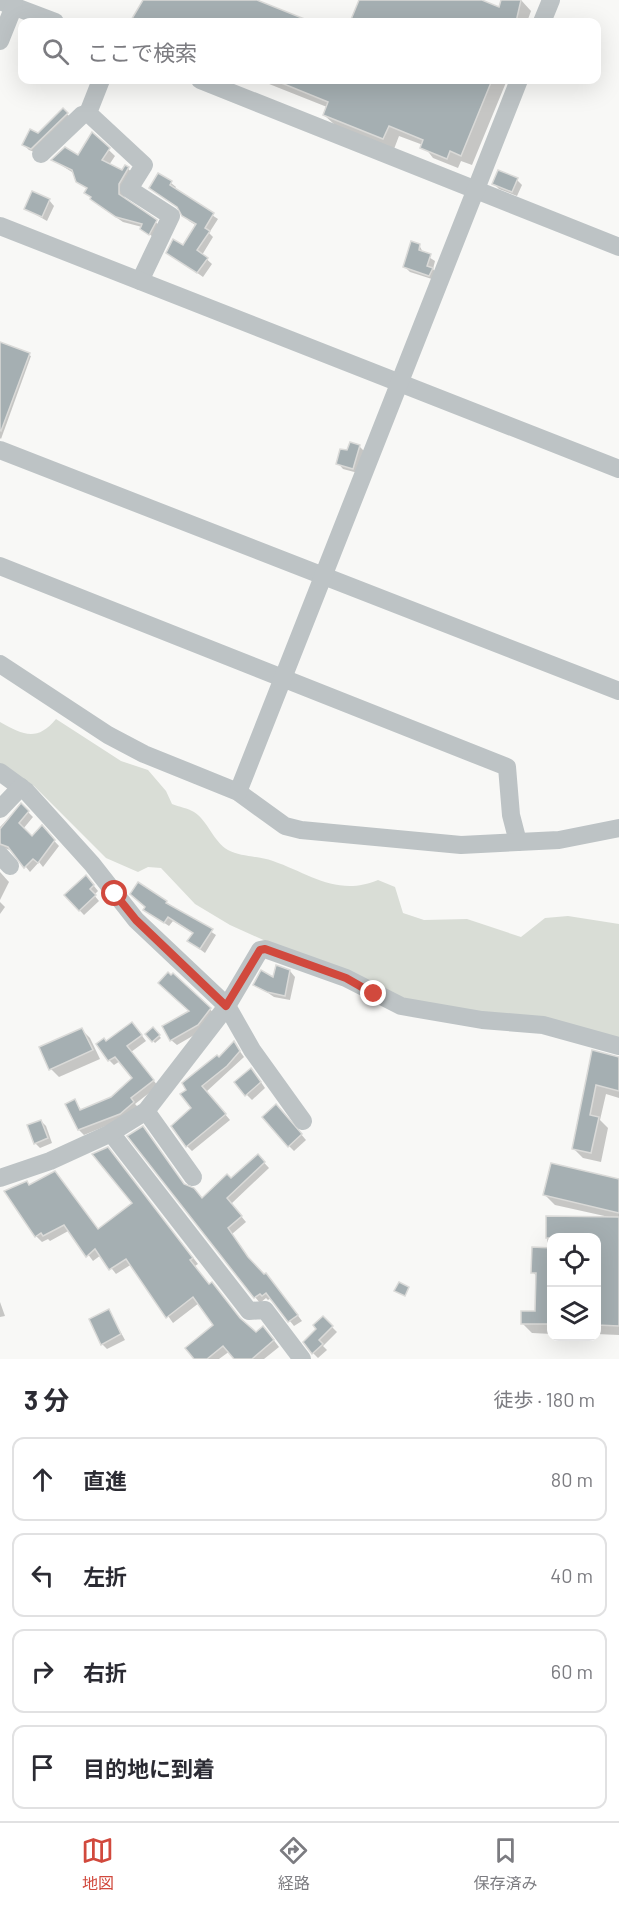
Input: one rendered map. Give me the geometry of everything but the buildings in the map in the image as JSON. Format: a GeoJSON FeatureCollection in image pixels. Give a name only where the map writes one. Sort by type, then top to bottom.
{"type":"FeatureCollection","features":[{"type":"Feature","properties":{"kind":"street"},"geometry":{"type":"LineString","coordinates":[[544,18],[551,0]]}},
{"type":"Feature","properties":{"kind":"street"},"geometry":{"type":"LineString","coordinates":[[0,41],[7,4],[44,18]]}},
{"type":"Feature","properties":{"kind":"street"},"geometry":{"type":"LineString","coordinates":[[88,113],[99,84]]}},
{"type":"Feature","properties":{"kind":"street"},"geometry":{"type":"LineString","coordinates":[[210,84],[619,247]]}},
{"type":"Feature","properties":{"kind":"street"},"geometry":{"type":"LineString","coordinates":[[238,792],[285,678],[322,577],[517,84]]}},
{"type":"Feature","properties":{"kind":"street"},"geometry":{"type":"LineString","coordinates":[[41,154],[82,115],[88,113]]}},
{"type":"Feature","properties":{"kind":"street"},"geometry":{"type":"LineString","coordinates":[[88,113],[144,165],[129,189],[171,216],[140,281]]}},
{"type":"Feature","properties":{"kind":"street"},"geometry":{"type":"LineString","coordinates":[[0,226],[619,469]]}},
{"type":"Feature","properties":{"kind":"street"},"geometry":{"type":"LineString","coordinates":[[0,450],[619,691]]}},
{"type":"Feature","properties":{"kind":"street"},"geometry":{"type":"LineString","coordinates":[[0,566],[507,767],[511,815],[518,842]]}},
{"type":"Feature","properties":{"kind":"street"},"geometry":{"type":"LineString","coordinates":[[0,664],[108,735],[183,771],[238,792],[285,826],[301,830],[461,845],[579,837],[619,828]]}},
{"type":"Feature","properties":{"kind":"street"},"geometry":{"type":"LineString","coordinates":[[0,772],[21,787],[92,864],[136,920],[226,1006],[252,1050],[303,1121]]}},
{"type":"Feature","properties":{"kind":"street"},"geometry":{"type":"LineString","coordinates":[[0,809],[21,787]]}},
{"type":"Feature","properties":{"kind":"street"},"geometry":{"type":"LineString","coordinates":[[0,1178],[50,1161],[111,1133],[146,1111],[226,1006],[260,950],[265,949],[346,978],[401,1006],[482,1020],[543,1026],[619,1046]]}},
{"type":"Feature","properties":{"kind":"street"},"geometry":{"type":"LineString","coordinates":[[146,1111],[193,1177]]}},
{"type":"Feature","properties":{"kind":"street"},"geometry":{"type":"LineString","coordinates":[[111,1133],[249,1311],[265,1310],[302,1359]]}},
{"type":"Feature","properties":{"kind":"shaded area"},"geometry":{"type":"Polygon","coordinates":[[[56,719],[121,761],[148,770],[166,791],[172,804],[194,812],[223,846],[233,852],[273,861],[337,885],[364,885],[378,880],[395,887],[403,913],[424,920],[467,919],[521,937],[545,918],[568,916],[619,924],[619,1039],[388,996],[230,925],[195,904],[161,868],[148,867],[138,872],[106,858],[34,786],[0,766],[0,722],[30,734],[42,731],[56,719]]]}},
{"type":"Feature","properties":{"kind":"route"},"geometry":{"type":"LineString","coordinates":[[115,894],[160,945],[197,976],[226,1006],[245,979],[260,950],[265,949],[346,978],[374,994]]}}]}
